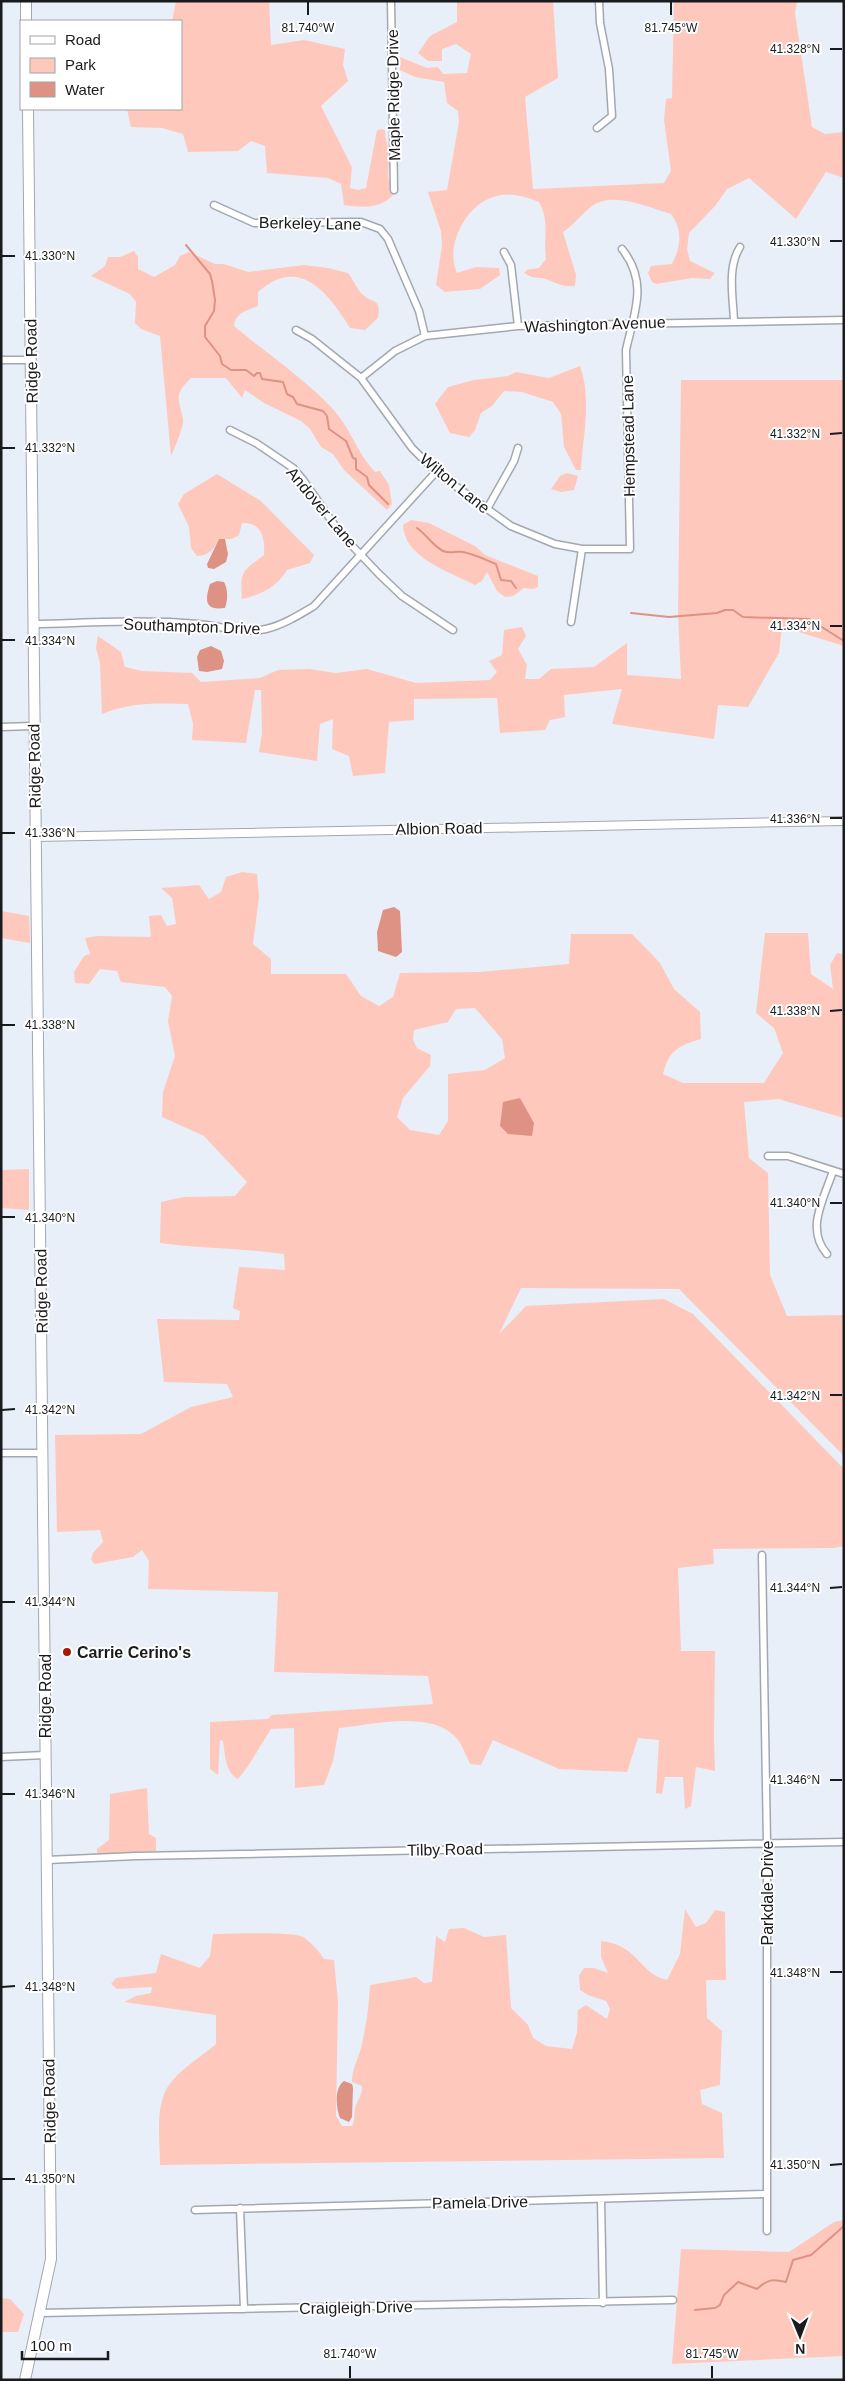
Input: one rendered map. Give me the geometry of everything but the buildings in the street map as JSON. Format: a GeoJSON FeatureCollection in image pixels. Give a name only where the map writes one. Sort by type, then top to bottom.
{"type":"FeatureCollection","features":[{"type":"Feature","properties":{"kind":"main road"},"geometry":{"type":"LineString","coordinates":[[26,1],[26,20]]}},
{"type":"Feature","properties":{"kind":"main road","name":"Ridge Road"},"geometry":{"type":"LineString","coordinates":[[25,2380],[51,2259],[33,726],[28,110]]}},
{"type":"Feature","properties":{"kind":"street","name":"Maple Ridge Drive"},"geometry":{"type":"LineString","coordinates":[[391,1],[394,190]]}},
{"type":"Feature","properties":{"kind":"street"},"geometry":{"type":"LineString","coordinates":[[597,128],[612,116],[609,69],[600,23],[599,1]]}},
{"type":"Feature","properties":{"kind":"street","name":"Berkeley Lane"},"geometry":{"type":"LineString","coordinates":[[214,205],[254,223],[361,222],[380,229],[388,239],[419,311],[425,336]]}},
{"type":"Feature","properties":{"kind":"street"},"geometry":{"type":"LineString","coordinates":[[734,321],[732,269],[735,256],[740,247]]}},
{"type":"Feature","properties":{"kind":"street","name":"Hempstead Lane"},"geometry":{"type":"LineString","coordinates":[[622,249],[632,261],[637,280],[638,307],[626,350],[630,550]]}},
{"type":"Feature","properties":{"kind":"street"},"geometry":{"type":"LineString","coordinates":[[504,252],[511,265],[518,326]]}},
{"type":"Feature","properties":{"kind":"street","name":"Washington Avenue"},"geometry":{"type":"LineString","coordinates":[[360,378],[396,351],[425,336],[518,326],[844,320]]}},
{"type":"Feature","properties":{"kind":"street","name":"Wilton Lane"},"geometry":{"type":"LineString","coordinates":[[296,330],[312,339],[360,378],[412,448],[436,472],[511,526],[531,536],[556,544],[582,549],[630,550]]}},
{"type":"Feature","properties":{"kind":"street"},"geometry":{"type":"LineString","coordinates":[[1,360],[31,360]]}},
{"type":"Feature","properties":{"kind":"street","name":"Andover Lane"},"geometry":{"type":"LineString","coordinates":[[230,430],[256,443],[293,468],[340,533],[402,596],[453,630]]}},
{"type":"Feature","properties":{"kind":"street"},"geometry":{"type":"LineString","coordinates":[[487,509],[514,461],[518,448]]}},
{"type":"Feature","properties":{"kind":"street","name":"Southampton Drive"},"geometry":{"type":"LineString","coordinates":[[33,624],[150,622],[198,624],[233,630],[265,629],[291,620],[314,606],[436,472]]}},
{"type":"Feature","properties":{"kind":"street"},"geometry":{"type":"LineString","coordinates":[[571,622],[582,549]]}},
{"type":"Feature","properties":{"kind":"street"},"geometry":{"type":"LineString","coordinates":[[1,727],[33,726]]}},
{"type":"Feature","properties":{"kind":"street","name":"Albion Road"},"geometry":{"type":"LineString","coordinates":[[35,837],[844,820]]}},
{"type":"Feature","properties":{"kind":"street"},"geometry":{"type":"LineString","coordinates":[[768,1156],[788,1156],[844,1174]]}},
{"type":"Feature","properties":{"kind":"street"},"geometry":{"type":"LineString","coordinates":[[827,1254],[818,1244],[815,1225],[833,1171]]}},
{"type":"Feature","properties":{"kind":"street"},"geometry":{"type":"LineString","coordinates":[[1,1453],[43,1453]]}},
{"type":"Feature","properties":{"kind":"street","name":"Parkdale Drive"},"geometry":{"type":"LineString","coordinates":[[762,1555],[767,1843],[767,2231]]}},
{"type":"Feature","properties":{"kind":"street"},"geometry":{"type":"LineString","coordinates":[[1,1757],[45,1755]]}},
{"type":"Feature","properties":{"kind":"street","name":"Tilby Road"},"geometry":{"type":"LineString","coordinates":[[47,1860],[136,1856],[844,1842]]}},
{"type":"Feature","properties":{"kind":"street","name":"Pamela Drive"},"geometry":{"type":"LineString","coordinates":[[195,2210],[766,2194]]}},
{"type":"Feature","properties":{"kind":"street"},"geometry":{"type":"LineString","coordinates":[[601,2199],[603,2302]]}},
{"type":"Feature","properties":{"kind":"street"},"geometry":{"type":"LineString","coordinates":[[240,2208],[244,2309]]}},
{"type":"Feature","properties":{"kind":"street","name":"Craigleigh Drive"},"geometry":{"type":"LineString","coordinates":[[40,2313],[672,2300]]}},
{"type":"Feature","properties":{"kind":"green space"},"geometry":{"type":"Polygon","coordinates":[[[176,1],[269,1],[271,45],[304,40],[345,49],[343,65],[348,81],[321,106],[352,167],[350,188],[358,190],[366,188],[377,130],[383,129],[385,131],[389,153],[388,174],[390,182],[397,189],[392,196],[381,204],[374,206],[344,205],[341,184],[328,178],[267,173],[265,146],[251,141],[238,151],[188,152],[183,134],[162,128],[131,127],[127,110],[182,110],[182,20],[172,20],[176,1]]]}},
{"type":"Feature","properties":{"kind":"green space"},"geometry":{"type":"Polygon","coordinates":[[[457,1],[553,1],[558,78],[525,97],[533,189],[664,183],[671,171],[664,120],[666,99],[672,98],[674,1],[797,1],[795,13],[812,127],[825,134],[844,132],[844,178],[826,172],[796,219],[749,178],[727,189],[715,206],[689,233],[687,249],[690,261],[715,273],[710,279],[692,278],[656,284],[652,282],[648,273],[651,266],[672,264],[679,244],[679,232],[671,214],[641,204],[620,200],[610,200],[592,206],[563,232],[576,275],[575,286],[567,286],[532,277],[524,273],[527,270],[539,268],[546,259],[545,223],[539,202],[513,195],[497,196],[486,200],[468,216],[456,238],[454,262],[457,273],[476,267],[499,268],[500,275],[480,289],[445,292],[436,285],[442,246],[441,231],[428,192],[447,190],[459,122],[458,111],[447,103],[444,82],[415,77],[400,70],[400,57],[427,68],[438,67],[443,74],[467,73],[471,54],[456,44],[442,49],[442,61],[428,61],[418,53],[430,36],[457,22],[457,1]]]}},
{"type":"Feature","properties":{"kind":"green space"},"geometry":{"type":"Polygon","coordinates":[[[134,251],[138,257],[138,269],[154,277],[175,265],[180,256],[189,252],[215,264],[224,264],[248,272],[304,265],[348,273],[362,294],[376,302],[378,307],[378,318],[365,330],[350,328],[332,302],[312,283],[300,278],[287,277],[273,281],[258,292],[258,306],[240,315],[235,321],[234,326],[309,386],[338,415],[369,465],[375,472],[380,471],[389,485],[392,504],[387,510],[344,470],[333,454],[321,447],[310,429],[301,421],[264,403],[245,390],[242,398],[226,378],[191,378],[181,389],[179,398],[183,423],[171,456],[160,336],[141,329],[135,323],[136,302],[130,294],[91,276],[105,266],[108,257],[120,257],[134,251]]]}},
{"type":"Feature","properties":{"kind":"green space"},"geometry":{"type":"Polygon","coordinates":[[[580,366],[586,392],[586,417],[581,470],[576,470],[564,447],[561,414],[553,402],[522,392],[504,391],[492,406],[481,413],[475,430],[469,437],[450,433],[435,404],[448,387],[474,380],[508,376],[516,372],[549,378],[580,366]]]}},
{"type":"Feature","properties":{"kind":"green space"},"geometry":{"type":"Polygon","coordinates":[[[681,380],[844,380],[844,646],[782,627],[779,653],[748,707],[718,705],[714,739],[612,724],[622,689],[564,695],[565,717],[550,720],[545,730],[500,733],[497,698],[414,699],[414,720],[389,722],[385,773],[353,776],[349,756],[332,749],[333,719],[320,724],[317,761],[259,752],[262,733],[261,690],[255,690],[246,743],[192,740],[193,724],[188,704],[134,705],[102,714],[100,663],[96,648],[98,636],[121,652],[125,667],[142,671],[192,673],[201,682],[260,678],[278,670],[309,669],[336,673],[367,669],[416,683],[490,680],[497,672],[489,661],[502,655],[504,630],[522,627],[526,636],[518,649],[527,665],[525,679],[539,679],[551,669],[594,667],[627,643],[627,675],[681,679],[678,614],[681,380]]]}},
{"type":"Feature","properties":{"kind":"green space"},"geometry":{"type":"Polygon","coordinates":[[[567,473],[578,476],[574,490],[561,492],[551,489],[560,476],[567,473]]]}},
{"type":"Feature","properties":{"kind":"green space"},"geometry":{"type":"Polygon","coordinates":[[[217,474],[261,501],[314,555],[310,563],[287,570],[273,586],[242,599],[242,577],[244,572],[264,555],[263,537],[258,528],[249,523],[242,523],[239,535],[232,539],[219,539],[211,551],[197,556],[191,548],[189,527],[178,504],[184,494],[217,474]]]}},
{"type":"Feature","properties":{"kind":"green space"},"geometry":{"type":"Polygon","coordinates":[[[411,520],[429,523],[475,546],[485,555],[538,576],[538,587],[533,589],[524,588],[513,596],[505,597],[497,591],[487,572],[482,581],[475,585],[441,569],[420,555],[405,537],[403,525],[411,520]]]}},
{"type":"Feature","properties":{"kind":"green space"},"geometry":{"type":"Polygon","coordinates":[[[242,872],[257,874],[259,897],[253,944],[271,959],[271,974],[346,974],[361,996],[379,1006],[393,997],[400,973],[479,972],[569,964],[571,934],[632,934],[660,963],[674,989],[700,1012],[701,1039],[676,1050],[668,1059],[663,1074],[683,1083],[764,1083],[783,1053],[774,1028],[756,1013],[765,933],[808,933],[811,974],[833,989],[830,965],[837,953],[844,954],[844,1118],[778,1099],[744,1102],[749,1158],[768,1173],[770,1275],[787,1316],[844,1315],[844,1456],[679,1289],[521,1288],[499,1334],[526,1306],[664,1299],[693,1314],[844,1469],[844,1546],[834,1548],[713,1549],[714,1564],[678,1568],[681,1651],[715,1651],[715,1771],[696,1767],[691,1806],[685,1809],[683,1777],[665,1777],[662,1794],[656,1793],[659,1740],[638,1738],[627,1772],[559,1769],[493,1740],[481,1765],[470,1764],[460,1744],[452,1734],[441,1727],[413,1721],[339,1728],[333,1761],[324,1785],[295,1788],[294,1728],[271,1729],[238,1779],[230,1772],[225,1757],[223,1741],[220,1740],[218,1775],[210,1769],[210,1722],[268,1719],[272,1715],[433,1704],[428,1676],[274,1672],[278,1592],[148,1589],[149,1561],[142,1550],[133,1557],[94,1564],[91,1559],[93,1553],[103,1542],[100,1530],[57,1532],[55,1435],[141,1434],[191,1407],[233,1397],[227,1384],[164,1382],[157,1319],[239,1320],[240,1311],[233,1308],[239,1267],[285,1270],[284,1254],[160,1243],[161,1202],[184,1197],[235,1196],[247,1182],[204,1136],[162,1117],[163,1092],[175,1056],[168,1021],[172,996],[165,987],[121,982],[117,971],[100,969],[89,984],[75,983],[74,972],[84,956],[90,954],[85,938],[97,936],[151,937],[149,916],[161,915],[167,926],[176,924],[172,898],[161,888],[199,885],[209,899],[221,892],[226,877],[242,872]],[[475,1008],[456,1009],[448,1022],[414,1030],[413,1040],[417,1048],[431,1055],[430,1066],[403,1098],[397,1117],[410,1130],[439,1135],[448,1121],[448,1074],[485,1070],[505,1058],[502,1039],[475,1008]]]}},
{"type":"Feature","properties":{"kind":"green space"},"geometry":{"type":"Polygon","coordinates":[[[1,911],[29,916],[30,943],[1,938],[1,911]]]}},
{"type":"Feature","properties":{"kind":"green space"},"geometry":{"type":"Polygon","coordinates":[[[29,1169],[29,1210],[1,1208],[1,1170],[29,1169]]]}},
{"type":"Feature","properties":{"kind":"green space"},"geometry":{"type":"Polygon","coordinates":[[[147,1788],[149,1834],[156,1838],[156,1851],[97,1854],[97,1849],[109,1840],[110,1794],[147,1788]]]}},
{"type":"Feature","properties":{"kind":"green space"},"geometry":{"type":"Polygon","coordinates":[[[685,1909],[696,1927],[706,1923],[715,1910],[725,1912],[726,1980],[706,1980],[707,2018],[722,2031],[720,2085],[700,2090],[702,2104],[722,2113],[724,2158],[160,2165],[159,2136],[163,2096],[167,2088],[183,2070],[216,2044],[216,2015],[124,2002],[136,1996],[151,1993],[152,1987],[117,1989],[111,1984],[116,1978],[156,1973],[161,1954],[200,1968],[210,1956],[213,1934],[273,1933],[303,1937],[315,1947],[324,1959],[334,1960],[338,2002],[336,2116],[342,2126],[352,2126],[362,2086],[352,2082],[352,2077],[361,2048],[370,1985],[416,1977],[424,1983],[432,1982],[436,1936],[445,1942],[449,1929],[464,1928],[484,1937],[506,1935],[511,2008],[528,2025],[533,2038],[546,2046],[572,2049],[577,2033],[578,2010],[586,2005],[607,2019],[610,2009],[606,2001],[580,1990],[579,1976],[584,1968],[594,1968],[608,1973],[601,1957],[601,1941],[623,1948],[650,1972],[667,1980],[680,1954],[685,1909]]]}},
{"type":"Feature","properties":{"kind":"green space"},"geometry":{"type":"Polygon","coordinates":[[[844,2220],[844,2356],[672,2364],[681,2249],[789,2252],[834,2222],[844,2220]]]}},
{"type":"Feature","properties":{"kind":"green space"},"geometry":{"type":"Polygon","coordinates":[[[1,2298],[10,2299],[24,2314],[18,2332],[1,2332],[1,2298]]]}},
{"type":"Feature","properties":{"kind":"water"},"geometry":{"type":"Polygon","coordinates":[[[219,539],[225,539],[228,554],[226,562],[214,569],[208,568],[207,564],[219,539]]]}},
{"type":"Feature","properties":{"kind":"water"},"geometry":{"type":"Polygon","coordinates":[[[217,581],[224,582],[226,588],[225,608],[213,608],[208,603],[207,595],[210,584],[217,581]]]}},
{"type":"Feature","properties":{"kind":"water"},"geometry":{"type":"Polygon","coordinates":[[[211,646],[221,651],[224,661],[222,669],[207,672],[199,671],[197,657],[200,650],[211,646]]]}},
{"type":"Feature","properties":{"kind":"water"},"geometry":{"type":"Polygon","coordinates":[[[394,907],[400,911],[402,952],[396,957],[378,951],[377,932],[383,910],[394,907]]]}},
{"type":"Feature","properties":{"kind":"water"},"geometry":{"type":"Polygon","coordinates":[[[520,1098],[534,1123],[532,1136],[508,1134],[500,1126],[503,1102],[520,1098]]]}},
{"type":"Feature","properties":{"kind":"water"},"geometry":{"type":"Polygon","coordinates":[[[344,2081],[352,2084],[353,2088],[352,2117],[349,2122],[340,2118],[337,2104],[337,2093],[344,2081]]]}},
{"type":"Feature","properties":{"kind":"waterway"},"geometry":{"type":"LineString","coordinates":[[186,245],[210,274],[215,300],[214,311],[205,326],[205,337],[220,356],[222,364],[231,370],[246,370],[254,376],[260,373],[262,379],[283,382],[287,394],[293,397],[297,404],[323,411],[327,416],[329,429],[346,441],[353,458],[356,459],[356,469],[367,477],[369,485],[388,504]]}},
{"type":"Feature","properties":{"kind":"waterway"},"geometry":{"type":"LineString","coordinates":[[417,528],[443,551],[467,553],[496,564],[501,580],[511,581],[516,588]]}},
{"type":"Feature","properties":{"kind":"waterway"},"geometry":{"type":"LineString","coordinates":[[631,613],[669,617],[733,610],[743,617],[809,619],[844,641]]}},
{"type":"Feature","properties":{"kind":"waterway"},"geometry":{"type":"LineString","coordinates":[[695,2310],[715,2308],[720,2305],[724,2295],[738,2282],[757,2289],[770,2281],[786,2282],[793,2260],[811,2255],[844,2226]]}},
{"type":"Feature","properties":{"kind":"place","name":"Carrie Cerino's"},"geometry":{"type":"Point","coordinates":[67,1652]}}]}
